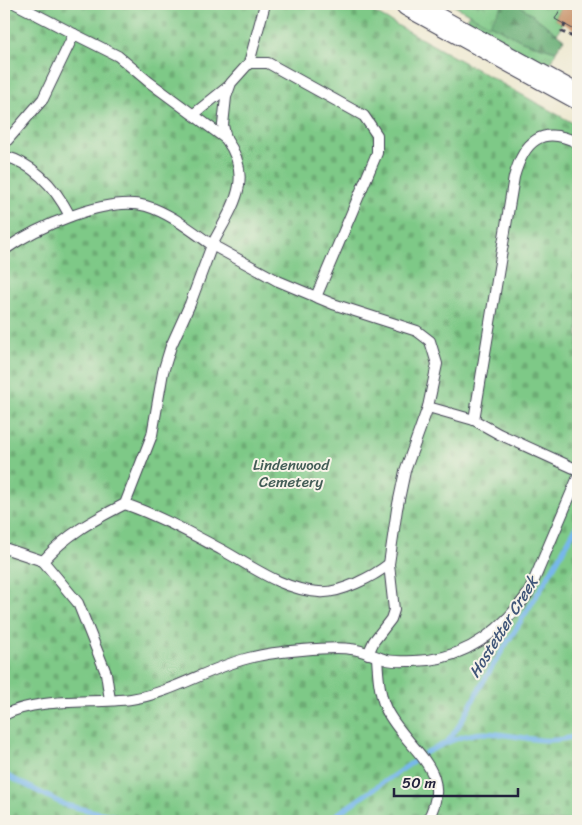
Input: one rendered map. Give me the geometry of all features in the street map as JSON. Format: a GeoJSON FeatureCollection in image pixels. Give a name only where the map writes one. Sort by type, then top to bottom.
{"type":"FeatureCollection","features":[{"type":"Feature","properties":{"kind":"street"},"geometry":{"type":"LineString","coordinates":[[408,4],[578,97]]}},
{"type":"Feature","properties":{"kind":"lane"},"geometry":{"type":"LineString","coordinates":[[16,4],[118,56],[149,82],[226,139]]}},
{"type":"Feature","properties":{"kind":"lane"},"geometry":{"type":"LineString","coordinates":[[194,114],[231,83],[249,63],[265,4]]}},
{"type":"Feature","properties":{"kind":"lane"},"geometry":{"type":"LineString","coordinates":[[4,144],[43,100],[74,34]]}},
{"type":"Feature","properties":{"kind":"lane"},"geometry":{"type":"LineString","coordinates":[[249,63],[268,63],[364,116],[377,135],[377,153],[316,296]]}},
{"type":"Feature","properties":{"kind":"lane"},"geometry":{"type":"LineString","coordinates":[[43,561],[61,541],[93,520],[124,504],[152,434],[163,372],[171,346],[190,304],[212,245],[240,187],[240,162],[226,139],[223,125],[226,97],[231,83]]}},
{"type":"Feature","properties":{"kind":"lane"},"geometry":{"type":"LineString","coordinates":[[474,420],[519,160],[533,142],[545,135],[552,134],[578,143]]}},
{"type":"Feature","properties":{"kind":"lane"},"geometry":{"type":"LineString","coordinates":[[4,156],[21,163],[42,177],[59,195],[70,216]]}},
{"type":"Feature","properties":{"kind":"lane"},"geometry":{"type":"LineString","coordinates":[[4,250],[25,236],[70,216],[113,206],[132,204],[144,206],[165,215],[212,245],[278,281],[417,331],[430,341],[437,364],[428,407],[404,471],[389,564],[394,610],[391,620],[374,641],[373,655],[386,709],[395,724],[428,765],[436,779],[436,801],[427,821]]}},
{"type":"Feature","properties":{"kind":"lane"},"geometry":{"type":"LineString","coordinates":[[428,407],[474,420],[499,434],[578,470]]}},
{"type":"Feature","properties":{"kind":"lane"},"geometry":{"type":"LineString","coordinates":[[4,715],[39,706],[153,694],[222,666],[254,656],[342,649],[388,660],[427,661],[447,657],[477,644],[498,629],[529,592],[578,478]]}},
{"type":"Feature","properties":{"kind":"lane"},"geometry":{"type":"LineString","coordinates":[[124,504],[152,514],[197,536],[290,588],[321,592],[336,590],[377,574],[389,564]]}},
{"type":"Feature","properties":{"kind":"lane"},"geometry":{"type":"LineString","coordinates":[[4,548],[43,561],[78,603],[106,674],[110,700]]}},
{"type":"Feature","properties":{"kind":"path"},"geometry":{"type":"LineString","coordinates":[[566,24],[562,32],[578,40]]}},
{"type":"Feature","properties":{"kind":"path"},"geometry":{"type":"LineString","coordinates":[[573,37],[576,30]]}},
{"type":"Feature","properties":{"kind":"green space","name":"Lindenwood Cemetery"},"geometry":{"type":"Polygon","coordinates":[[[4,4],[359,4],[578,126],[578,821],[4,821],[4,4]]]}},
{"type":"Feature","properties":{"kind":"green space"},"geometry":{"type":"Polygon","coordinates":[[[451,4],[518,4],[564,39],[556,51],[522,41],[451,4]]]}},
{"type":"Feature","properties":{"kind":"green space"},"geometry":{"type":"Polygon","coordinates":[[[451,4],[503,4],[489,25],[451,4]]]}},
{"type":"Feature","properties":{"kind":"green space"},"geometry":{"type":"Polygon","coordinates":[[[518,4],[563,4],[555,19],[563,23],[557,34],[518,4]]]}},
{"type":"Feature","properties":{"kind":"green space"},"geometry":{"type":"Polygon","coordinates":[[[469,13],[522,41],[556,51],[552,61],[545,65],[467,23],[469,13]]]}},
{"type":"Feature","properties":{"kind":"building"},"geometry":{"type":"Polygon","coordinates":[[[563,4],[578,4],[578,32],[555,19],[563,4]]]}},
{"type":"Feature","properties":{"kind":"waterway","name":"Hostetter Creek"},"geometry":{"type":"LineString","coordinates":[[447,742],[459,726],[483,683],[546,581],[578,523]]}},
{"type":"Feature","properties":{"kind":"waterway"},"geometry":{"type":"LineString","coordinates":[[425,753],[453,740],[483,733],[542,740],[565,739],[578,735]]}},
{"type":"Feature","properties":{"kind":"waterway"},"geometry":{"type":"LineString","coordinates":[[327,821],[416,760]]}},
{"type":"Feature","properties":{"kind":"waterway"},"geometry":{"type":"LineString","coordinates":[[4,774],[65,805],[136,821]]}}]}
